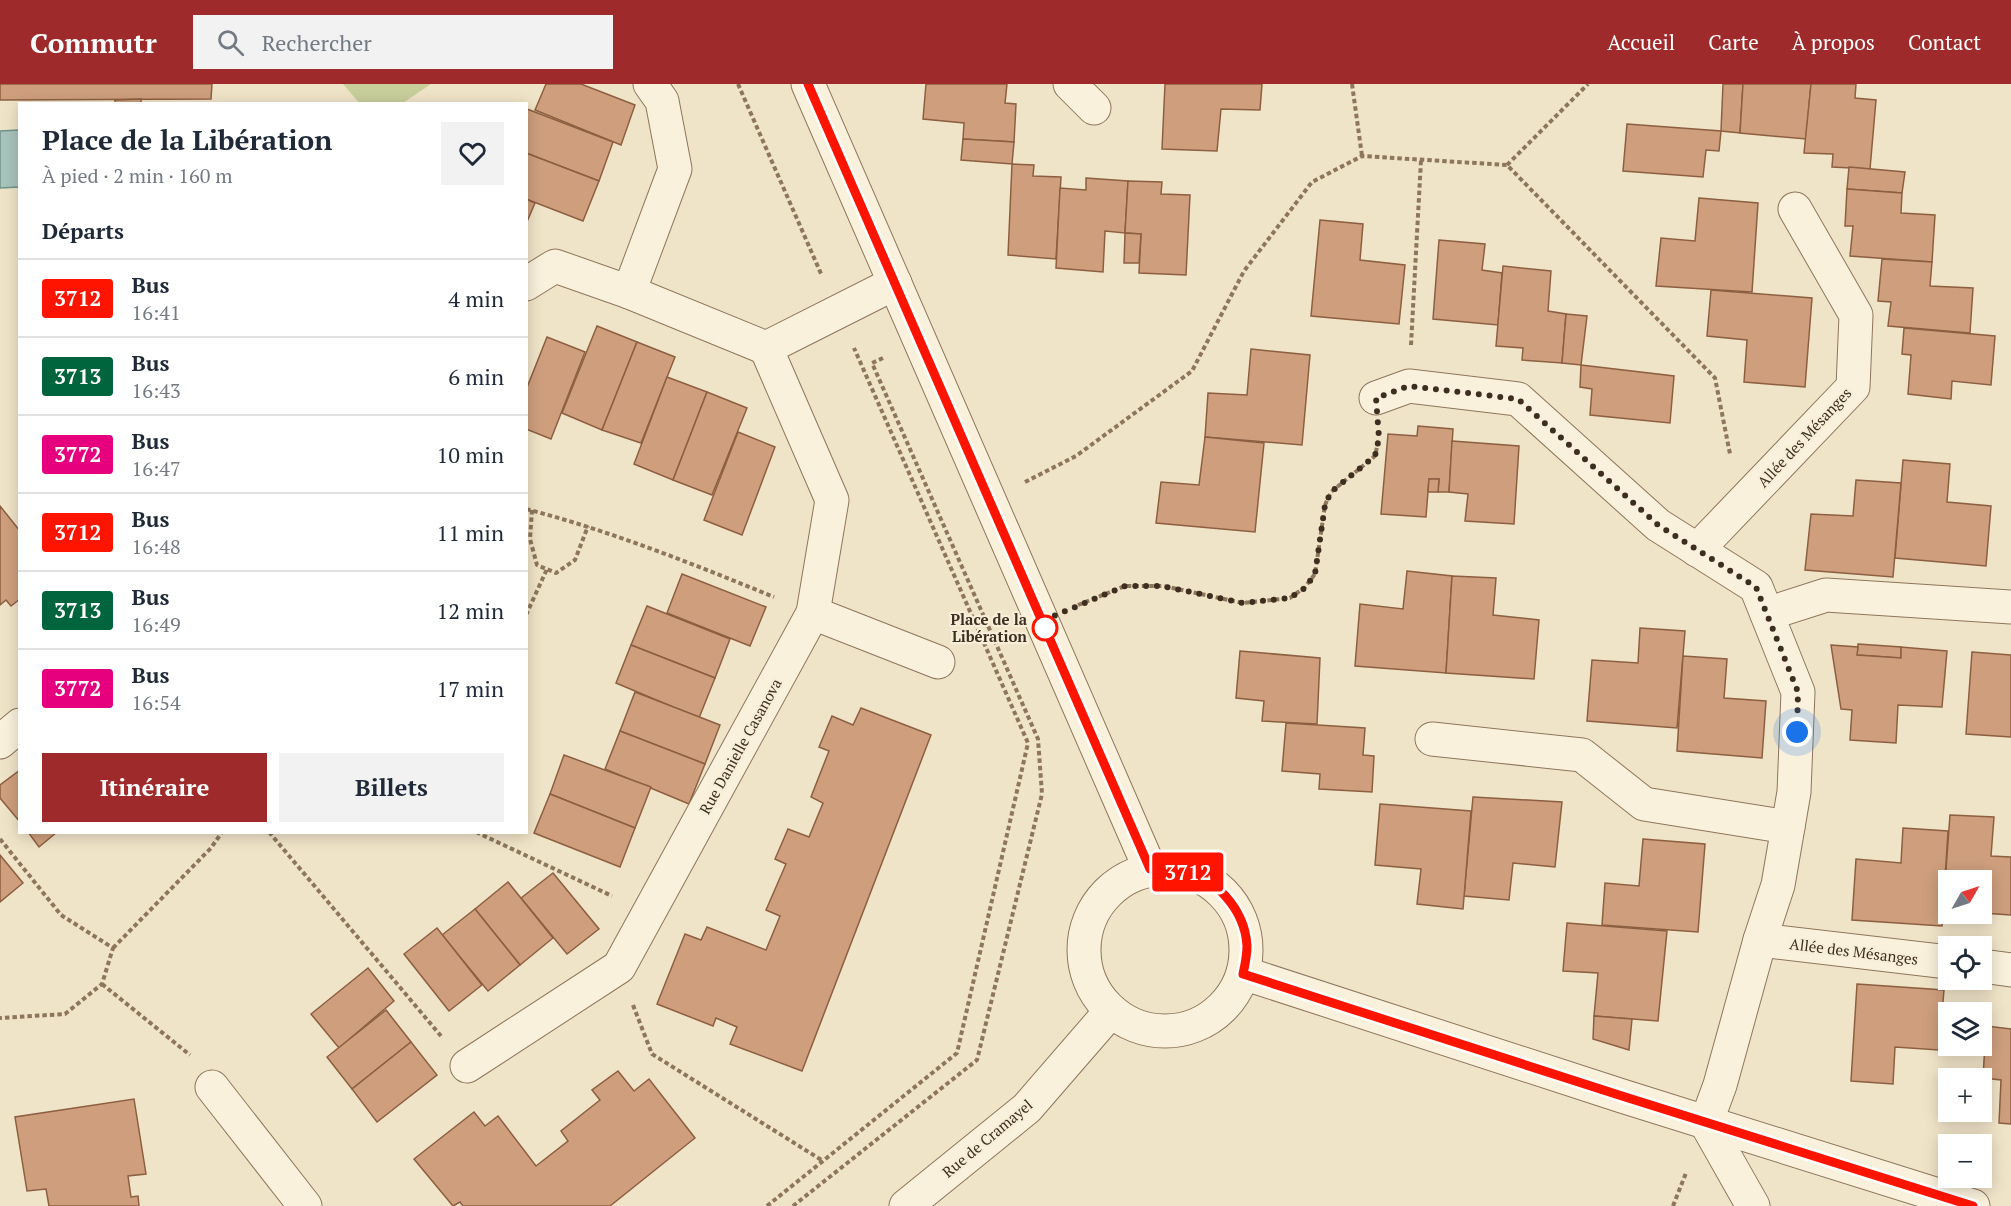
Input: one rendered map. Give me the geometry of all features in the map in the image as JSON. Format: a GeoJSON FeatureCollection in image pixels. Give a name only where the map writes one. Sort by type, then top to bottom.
{"type":"FeatureCollection","features":[{"type":"Feature","properties":{"kind":"street"},"geometry":{"type":"LineString","coordinates":[[628,292],[675,169],[662,101],[650,84]]}},
{"type":"Feature","properties":{"kind":"street"},"geometry":{"type":"LineString","coordinates":[[808,84],[1150,869]]}},
{"type":"Feature","properties":{"kind":"street"},"geometry":{"type":"LineString","coordinates":[[1070,84],[1094,108]]}},
{"type":"Feature","properties":{"kind":"street","name":"Allée des Mésanges"},"geometry":{"type":"LineString","coordinates":[[1698,550],[1853,387],[1856,315],[1795,209]]}},
{"type":"Feature","properties":{"kind":"street"},"geometry":{"type":"LineString","coordinates":[[528,283],[555,266],[628,292],[766,348],[895,283]]}},
{"type":"Feature","properties":{"kind":"street","name":"Rue Danielle Casanova"},"geometry":{"type":"LineString","coordinates":[[467,1066],[619,967],[813,614],[832,500],[766,348]]}},
{"type":"Feature","properties":{"kind":"street"},"geometry":{"type":"LineString","coordinates":[[1376,398],[1409,386],[1518,399],[1658,525],[1756,587],[1798,692],[1794,792],[1778,885],[1760,940],[1720,1085],[1706,1123],[1753,1206]]}},
{"type":"Feature","properties":{"kind":"street"},"geometry":{"type":"LineString","coordinates":[[1767,614],[1826,595],[2011,607]]}},
{"type":"Feature","properties":{"kind":"street"},"geometry":{"type":"LineString","coordinates":[[813,614],[938,663]]}},
{"type":"Feature","properties":{"kind":"street"},"geometry":{"type":"LineString","coordinates":[[0,742],[18,727]]}},
{"type":"Feature","properties":{"kind":"street"},"geometry":{"type":"LineString","coordinates":[[1432,739],[1582,755],[1644,804],[1788,827]]}},
{"type":"Feature","properties":{"kind":"street"},"geometry":{"type":"LineString","coordinates":[[1178,868],[1204,878],[1226,895],[1241,919],[1247,946],[1243,974],[1231,998],[1212,1017],[1188,1029],[1161,1032],[1134,1026],[1111,1011],[1094,991],[1085,967],[1083,941],[1090,916],[1105,894],[1125,878],[1150,869],[1178,868]]}},
{"type":"Feature","properties":{"kind":"street","name":"Allée des Mésanges"},"geometry":{"type":"LineString","coordinates":[[1760,940],[1938,962]]}},
{"type":"Feature","properties":{"kind":"street"},"geometry":{"type":"LineString","coordinates":[[1992,967],[2011,970]]}},
{"type":"Feature","properties":{"kind":"street"},"geometry":{"type":"LineString","coordinates":[[1243,974],[1973,1206]]}},
{"type":"Feature","properties":{"kind":"street","name":"Rue de Cramayel"},"geometry":{"type":"LineString","coordinates":[[906,1206],[1027,1108],[1111,1011]]}},
{"type":"Feature","properties":{"kind":"street"},"geometry":{"type":"LineString","coordinates":[[212,1088],[305,1206]]}},
{"type":"Feature","properties":{"kind":"path"},"geometry":{"type":"LineString","coordinates":[[738,84],[1028,743],[957,1053],[767,1206]]}},
{"type":"Feature","properties":{"kind":"path"},"geometry":{"type":"LineString","coordinates":[[1352,84],[1362,156]]}},
{"type":"Feature","properties":{"kind":"path"},"geometry":{"type":"LineString","coordinates":[[1507,165],[1588,84]]}},
{"type":"Feature","properties":{"kind":"path"},"geometry":{"type":"LineString","coordinates":[[990,500],[1076,456],[1192,371],[1244,271],[1312,182],[1362,156],[1507,165],[1715,378],[1732,463]]}},
{"type":"Feature","properties":{"kind":"path"},"geometry":{"type":"LineString","coordinates":[[1409,386],[1421,160]]}},
{"type":"Feature","properties":{"kind":"path"},"geometry":{"type":"LineString","coordinates":[[793,1206],[977,1060],[1042,794],[1038,739],[872,363],[920,341]]}},
{"type":"Feature","properties":{"kind":"path"},"geometry":{"type":"LineString","coordinates":[[1042,621],[1125,586],[1162,586],[1243,603],[1290,598],[1305,588],[1315,574],[1325,505],[1331,492],[1375,456],[1379,438],[1376,398]]}},
{"type":"Feature","properties":{"kind":"path"},"geometry":{"type":"LineString","coordinates":[[588,526],[575,560],[556,573],[537,565],[530,539],[529,509],[588,526],[695,565],[813,614]]}},
{"type":"Feature","properties":{"kind":"path"},"geometry":{"type":"LineString","coordinates":[[528,611],[547,569]]}},
{"type":"Feature","properties":{"kind":"path"},"geometry":{"type":"LineString","coordinates":[[0,1018],[65,1014],[102,984],[112,948],[211,848],[221,834]]}},
{"type":"Feature","properties":{"kind":"path"},"geometry":{"type":"LineString","coordinates":[[271,834],[467,1066]]}},
{"type":"Feature","properties":{"kind":"path"},"geometry":{"type":"LineString","coordinates":[[480,834],[648,913]]}},
{"type":"Feature","properties":{"kind":"path"},"geometry":{"type":"LineString","coordinates":[[0,839],[61,915],[112,948]]}},
{"type":"Feature","properties":{"kind":"path"},"geometry":{"type":"LineString","coordinates":[[619,967],[652,1054],[823,1161]]}},
{"type":"Feature","properties":{"kind":"path"},"geometry":{"type":"LineString","coordinates":[[102,984],[201,1064],[212,1088]]}},
{"type":"Feature","properties":{"kind":"green space"},"geometry":{"type":"Polygon","coordinates":[[[343,84],[431,84],[404,102],[358,102],[343,84]]]}},
{"type":"Feature","properties":{"kind":"water"},"geometry":{"type":"Polygon","coordinates":[[[18,130],[18,187],[0,188],[0,131],[18,130]]]}},
{"type":"Feature","properties":{"kind":"building"},"geometry":{"type":"Polygon","coordinates":[[[0,84],[212,84],[211,99],[0,100],[0,84]]]}},
{"type":"Feature","properties":{"kind":"building"},"geometry":{"type":"Polygon","coordinates":[[[546,84],[581,84],[635,105],[621,145],[535,110],[546,84]]]}},
{"type":"Feature","properties":{"kind":"building"},"geometry":{"type":"Polygon","coordinates":[[[926,84],[1007,84],[1005,103],[1016,104],[1014,142],[963,139],[964,123],[923,119],[926,84]]]}},
{"type":"Feature","properties":{"kind":"building"},"geometry":{"type":"Polygon","coordinates":[[[1165,84],[1262,84],[1260,110],[1221,109],[1217,151],[1162,149],[1165,84]]]}},
{"type":"Feature","properties":{"kind":"building"},"geometry":{"type":"Polygon","coordinates":[[[1723,84],[1743,84],[1740,133],[1721,131],[1723,84]]]}},
{"type":"Feature","properties":{"kind":"building"},"geometry":{"type":"Polygon","coordinates":[[[1743,84],[1811,84],[1806,139],[1740,133],[1743,84]]]}},
{"type":"Feature","properties":{"kind":"building"},"geometry":{"type":"Polygon","coordinates":[[[1811,84],[1856,84],[1855,98],[1876,100],[1870,169],[1832,167],[1833,154],[1804,153],[1811,84]]]}},
{"type":"Feature","properties":{"kind":"building"},"geometry":{"type":"Polygon","coordinates":[[[141,99],[141,102],[115,102],[115,100],[141,99]]]}},
{"type":"Feature","properties":{"kind":"building"},"geometry":{"type":"Polygon","coordinates":[[[528,109],[613,142],[599,181],[528,154],[528,109]]]}},
{"type":"Feature","properties":{"kind":"building"},"geometry":{"type":"Polygon","coordinates":[[[1627,124],[1721,131],[1719,151],[1706,150],[1703,177],[1623,171],[1627,124]]]}},
{"type":"Feature","properties":{"kind":"building"},"geometry":{"type":"Polygon","coordinates":[[[963,139],[1014,142],[1012,164],[961,160],[963,139]]]}},
{"type":"Feature","properties":{"kind":"building"},"geometry":{"type":"Polygon","coordinates":[[[528,154],[599,181],[583,221],[528,200],[528,154]]]}},
{"type":"Feature","properties":{"kind":"building"},"geometry":{"type":"Polygon","coordinates":[[[1012,164],[1034,165],[1033,176],[1061,177],[1056,259],[1008,255],[1012,164]]]}},
{"type":"Feature","properties":{"kind":"building"},"geometry":{"type":"Polygon","coordinates":[[[1849,167],[1905,172],[1902,193],[1847,189],[1849,167]]]}},
{"type":"Feature","properties":{"kind":"building"},"geometry":{"type":"Polygon","coordinates":[[[1086,178],[1128,181],[1125,233],[1105,231],[1103,272],[1056,268],[1060,188],[1086,190],[1086,178]]]}},
{"type":"Feature","properties":{"kind":"building"},"geometry":{"type":"Polygon","coordinates":[[[1128,181],[1162,182],[1161,194],[1190,195],[1186,275],[1139,273],[1141,234],[1125,233],[1128,181]]]}},
{"type":"Feature","properties":{"kind":"building"},"geometry":{"type":"Polygon","coordinates":[[[1847,189],[1902,193],[1901,213],[1935,215],[1932,262],[1850,256],[1853,226],[1845,226],[1847,189]]]}},
{"type":"Feature","properties":{"kind":"building"},"geometry":{"type":"Polygon","coordinates":[[[1699,198],[1758,203],[1752,292],[1656,286],[1661,238],[1695,241],[1699,198]]]}},
{"type":"Feature","properties":{"kind":"building"},"geometry":{"type":"Polygon","coordinates":[[[528,200],[535,203],[528,219],[528,200]]]}},
{"type":"Feature","properties":{"kind":"building"},"geometry":{"type":"Polygon","coordinates":[[[1320,220],[1363,224],[1360,260],[1405,265],[1399,324],[1311,316],[1320,220]]]}},
{"type":"Feature","properties":{"kind":"building"},"geometry":{"type":"Polygon","coordinates":[[[1125,233],[1141,234],[1139,263],[1124,263],[1125,233]]]}},
{"type":"Feature","properties":{"kind":"building"},"geometry":{"type":"Polygon","coordinates":[[[1439,240],[1485,244],[1482,270],[1502,273],[1498,325],[1433,319],[1439,240]]]}},
{"type":"Feature","properties":{"kind":"building"},"geometry":{"type":"Polygon","coordinates":[[[1882,259],[1932,262],[1930,286],[1973,288],[1970,333],[1888,326],[1891,302],[1878,301],[1882,259]]]}},
{"type":"Feature","properties":{"kind":"building"},"geometry":{"type":"Polygon","coordinates":[[[1503,266],[1551,271],[1548,311],[1566,314],[1562,363],[1522,360],[1523,348],[1496,346],[1503,266]]]}},
{"type":"Feature","properties":{"kind":"building"},"geometry":{"type":"Polygon","coordinates":[[[1711,290],[1812,298],[1805,387],[1744,382],[1747,340],[1707,336],[1711,290]]]}},
{"type":"Feature","properties":{"kind":"building"},"geometry":{"type":"Polygon","coordinates":[[[1566,314],[1587,316],[1581,365],[1562,363],[1566,314]]]}},
{"type":"Feature","properties":{"kind":"building"},"geometry":{"type":"Polygon","coordinates":[[[597,326],[637,342],[602,430],[562,413],[597,326]]]}},
{"type":"Feature","properties":{"kind":"building"},"geometry":{"type":"Polygon","coordinates":[[[1904,328],[1995,336],[1991,385],[1952,381],[1951,399],[1908,394],[1911,355],[1902,354],[1904,328]]]}},
{"type":"Feature","properties":{"kind":"building"},"geometry":{"type":"Polygon","coordinates":[[[547,337],[585,352],[551,439],[528,430],[528,385],[547,337]]]}},
{"type":"Feature","properties":{"kind":"building"},"geometry":{"type":"Polygon","coordinates":[[[637,342],[675,357],[641,443],[602,430],[637,342]]]}},
{"type":"Feature","properties":{"kind":"building"},"geometry":{"type":"Polygon","coordinates":[[[1251,349],[1310,355],[1302,445],[1205,437],[1208,393],[1247,395],[1251,349]]]}},
{"type":"Feature","properties":{"kind":"building"},"geometry":{"type":"Polygon","coordinates":[[[1581,365],[1674,376],[1670,423],[1590,415],[1592,389],[1580,387],[1581,365]]]}},
{"type":"Feature","properties":{"kind":"building"},"geometry":{"type":"Polygon","coordinates":[[[667,377],[707,392],[673,480],[634,464],[667,377]]]}},
{"type":"Feature","properties":{"kind":"building"},"geometry":{"type":"Polygon","coordinates":[[[707,392],[747,408],[712,495],[673,480],[707,392]]]}},
{"type":"Feature","properties":{"kind":"building"},"geometry":{"type":"Polygon","coordinates":[[[1418,426],[1453,429],[1449,492],[1438,492],[1439,479],[1429,479],[1426,517],[1381,514],[1388,434],[1417,436],[1418,426]]]}},
{"type":"Feature","properties":{"kind":"building"},"geometry":{"type":"Polygon","coordinates":[[[738,432],[775,447],[742,535],[704,520],[738,432]]]}},
{"type":"Feature","properties":{"kind":"building"},"geometry":{"type":"Polygon","coordinates":[[[1205,437],[1264,443],[1255,532],[1156,523],[1161,482],[1199,485],[1205,437]]]}},
{"type":"Feature","properties":{"kind":"building"},"geometry":{"type":"Polygon","coordinates":[[[1452,441],[1519,446],[1514,524],[1465,521],[1468,494],[1449,492],[1452,441]]]}},
{"type":"Feature","properties":{"kind":"building"},"geometry":{"type":"Polygon","coordinates":[[[1903,460],[1950,464],[1947,502],[1991,506],[1986,566],[1895,558],[1903,460]]]}},
{"type":"Feature","properties":{"kind":"building"},"geometry":{"type":"Polygon","coordinates":[[[1429,479],[1439,479],[1438,492],[1428,492],[1429,479]]]}},
{"type":"Feature","properties":{"kind":"building"},"geometry":{"type":"Polygon","coordinates":[[[1856,480],[1901,483],[1893,577],[1805,570],[1811,514],[1853,516],[1856,480]]]}},
{"type":"Feature","properties":{"kind":"building"},"geometry":{"type":"Polygon","coordinates":[[[0,506],[18,528],[18,601],[11,606],[6,600],[0,605],[0,506]]]}},
{"type":"Feature","properties":{"kind":"building"},"geometry":{"type":"Polygon","coordinates":[[[1407,571],[1452,576],[1446,673],[1355,666],[1360,604],[1403,609],[1407,571]]]}},
{"type":"Feature","properties":{"kind":"building"},"geometry":{"type":"Polygon","coordinates":[[[682,574],[766,607],[750,646],[667,613],[682,574]]]}},
{"type":"Feature","properties":{"kind":"building"},"geometry":{"type":"Polygon","coordinates":[[[1452,576],[1496,578],[1493,615],[1539,620],[1534,679],[1446,673],[1452,576]]]}},
{"type":"Feature","properties":{"kind":"building"},"geometry":{"type":"Polygon","coordinates":[[[647,606],[730,639],[715,678],[631,645],[647,606]]]}},
{"type":"Feature","properties":{"kind":"building"},"geometry":{"type":"Polygon","coordinates":[[[1640,628],[1685,631],[1677,728],[1587,721],[1592,660],[1638,663],[1640,628]]]}},
{"type":"Feature","properties":{"kind":"building"},"geometry":{"type":"Polygon","coordinates":[[[1858,644],[1901,647],[1901,658],[1857,655],[1858,644]]]}},
{"type":"Feature","properties":{"kind":"building"},"geometry":{"type":"Polygon","coordinates":[[[631,645],[715,678],[699,718],[616,683],[631,645]]]}},
{"type":"Feature","properties":{"kind":"building"},"geometry":{"type":"Polygon","coordinates":[[[1831,645],[1858,647],[1857,655],[1901,658],[1901,647],[1947,651],[1942,707],[1898,705],[1896,743],[1850,740],[1852,710],[1841,709],[1831,645]]]}},
{"type":"Feature","properties":{"kind":"building"},"geometry":{"type":"Polygon","coordinates":[[[1240,651],[1320,658],[1317,724],[1262,721],[1264,701],[1236,698],[1240,651]]]}},
{"type":"Feature","properties":{"kind":"building"},"geometry":{"type":"Polygon","coordinates":[[[1972,652],[2011,655],[2011,737],[1966,734],[1972,652]]]}},
{"type":"Feature","properties":{"kind":"building"},"geometry":{"type":"Polygon","coordinates":[[[1683,656],[1727,659],[1724,698],[1766,701],[1762,758],[1677,751],[1683,656]]]}},
{"type":"Feature","properties":{"kind":"building"},"geometry":{"type":"Polygon","coordinates":[[[635,692],[720,725],[705,764],[620,731],[635,692]]]}},
{"type":"Feature","properties":{"kind":"building"},"geometry":{"type":"Polygon","coordinates":[[[861,708],[931,735],[802,1071],[730,1044],[737,1027],[716,1018],[713,1026],[657,1004],[685,934],[701,940],[707,927],[766,950],[780,916],[766,910],[786,864],[775,859],[788,829],[809,837],[823,803],[811,797],[829,751],[819,747],[832,716],[853,725],[861,708]]]}},
{"type":"Feature","properties":{"kind":"building"},"geometry":{"type":"Polygon","coordinates":[[[1286,723],[1365,728],[1363,755],[1374,756],[1372,792],[1319,789],[1320,774],[1282,771],[1286,723]]]}},
{"type":"Feature","properties":{"kind":"building"},"geometry":{"type":"Polygon","coordinates":[[[620,731],[705,764],[689,804],[605,769],[620,731]]]}},
{"type":"Feature","properties":{"kind":"building"},"geometry":{"type":"Polygon","coordinates":[[[564,755],[651,787],[635,828],[550,794],[564,755]]]}},
{"type":"Feature","properties":{"kind":"building"},"geometry":{"type":"Polygon","coordinates":[[[18,772],[18,820],[0,798],[0,785],[18,772]]]}},
{"type":"Feature","properties":{"kind":"building"},"geometry":{"type":"Polygon","coordinates":[[[550,794],[635,828],[620,867],[534,833],[550,794]]]}},
{"type":"Feature","properties":{"kind":"building"},"geometry":{"type":"Polygon","coordinates":[[[1473,797],[1562,802],[1555,867],[1513,863],[1509,900],[1464,896],[1473,797]]]}},
{"type":"Feature","properties":{"kind":"building"},"geometry":{"type":"Polygon","coordinates":[[[1380,804],[1471,811],[1463,909],[1417,904],[1421,869],[1375,865],[1380,804]]]}},
{"type":"Feature","properties":{"kind":"building"},"geometry":{"type":"Polygon","coordinates":[[[1950,815],[1994,817],[1991,856],[2011,857],[2011,915],[1992,914],[1992,870],[1946,870],[1950,815]]]}},
{"type":"Feature","properties":{"kind":"building"},"geometry":{"type":"Polygon","coordinates":[[[1903,828],[1948,831],[1946,870],[1938,870],[1938,924],[1942,924],[1942,926],[1852,920],[1856,859],[1901,863],[1903,828]]]}},
{"type":"Feature","properties":{"kind":"building"},"geometry":{"type":"Polygon","coordinates":[[[29,834],[55,834],[39,847],[29,834]]]}},
{"type":"Feature","properties":{"kind":"building"},"geometry":{"type":"Polygon","coordinates":[[[1643,839],[1705,844],[1698,932],[1602,925],[1605,883],[1639,886],[1643,839]]]}},
{"type":"Feature","properties":{"kind":"building"},"geometry":{"type":"Polygon","coordinates":[[[0,855],[23,883],[0,902],[0,855]]]}},
{"type":"Feature","properties":{"kind":"building"},"geometry":{"type":"Polygon","coordinates":[[[553,873],[599,929],[567,954],[521,898],[553,873]]]}},
{"type":"Feature","properties":{"kind":"building"},"geometry":{"type":"Polygon","coordinates":[[[508,882],[553,938],[520,965],[475,909],[508,882]]]}},
{"type":"Feature","properties":{"kind":"building"},"geometry":{"type":"Polygon","coordinates":[[[475,909],[520,965],[488,991],[442,935],[475,909]]]}},
{"type":"Feature","properties":{"kind":"building"},"geometry":{"type":"Polygon","coordinates":[[[1567,923],[1667,931],[1658,1021],[1594,1016],[1598,973],[1563,971],[1567,923]]]}},
{"type":"Feature","properties":{"kind":"building"},"geometry":{"type":"Polygon","coordinates":[[[437,928],[482,985],[449,1011],[404,954],[437,928]]]}},
{"type":"Feature","properties":{"kind":"building"},"geometry":{"type":"Polygon","coordinates":[[[368,968],[394,1001],[339,1048],[311,1014],[368,968]]]}},
{"type":"Feature","properties":{"kind":"building"},"geometry":{"type":"Polygon","coordinates":[[[1857,984],[1944,990],[1943,1002],[1938,1002],[1938,1050],[1895,1047],[1893,1084],[1851,1081],[1857,984]]]}},
{"type":"Feature","properties":{"kind":"building"},"geometry":{"type":"Polygon","coordinates":[[[386,1010],[411,1042],[352,1089],[327,1057],[386,1010]]]}},
{"type":"Feature","properties":{"kind":"building"},"geometry":{"type":"Polygon","coordinates":[[[1594,1016],[1632,1019],[1629,1050],[1593,1039],[1594,1016]]]}},
{"type":"Feature","properties":{"kind":"building"},"geometry":{"type":"Polygon","coordinates":[[[1992,1027],[2011,1029],[2011,1124],[1999,1123],[2001,1080],[1992,1079],[1992,1068],[1984,1068],[1984,1056],[1992,1056],[1992,1027]]]}},
{"type":"Feature","properties":{"kind":"building"},"geometry":{"type":"Polygon","coordinates":[[[411,1042],[437,1075],[377,1122],[352,1089],[411,1042]]]}},
{"type":"Feature","properties":{"kind":"building"},"geometry":{"type":"Polygon","coordinates":[[[618,1071],[634,1091],[649,1079],[695,1138],[610,1206],[463,1206],[460,1202],[453,1206],[414,1159],[474,1112],[485,1126],[498,1116],[536,1166],[568,1141],[561,1131],[600,1100],[592,1090],[618,1071]]]}},
{"type":"Feature","properties":{"kind":"building"},"geometry":{"type":"Polygon","coordinates":[[[134,1099],[146,1174],[128,1176],[131,1197],[138,1196],[139,1206],[49,1206],[46,1189],[27,1191],[15,1117],[134,1099]]]}},
{"type":"Feature","properties":{"kind":"bus line","name":"3712"},"geometry":{"type":"LineString","coordinates":[[808,84],[1150,869],[1178,868],[1204,878],[1226,895],[1241,919],[1247,946],[1243,974],[1973,1206]]}},
{"type":"Feature","properties":{"kind":"place","name":"Place de la Libération"},"geometry":{"type":"Point","coordinates":[1045,628]}},
{"type":"Feature","properties":{"kind":"route"},"geometry":{"type":"LineString","coordinates":[[1045,628],[1042,621],[1125,586],[1162,586],[1243,603],[1290,598],[1305,588],[1315,574],[1325,505],[1331,492],[1375,456],[1379,438],[1376,398],[1409,386],[1518,399],[1658,525],[1756,587],[1798,692],[1797,732]]}}]}
